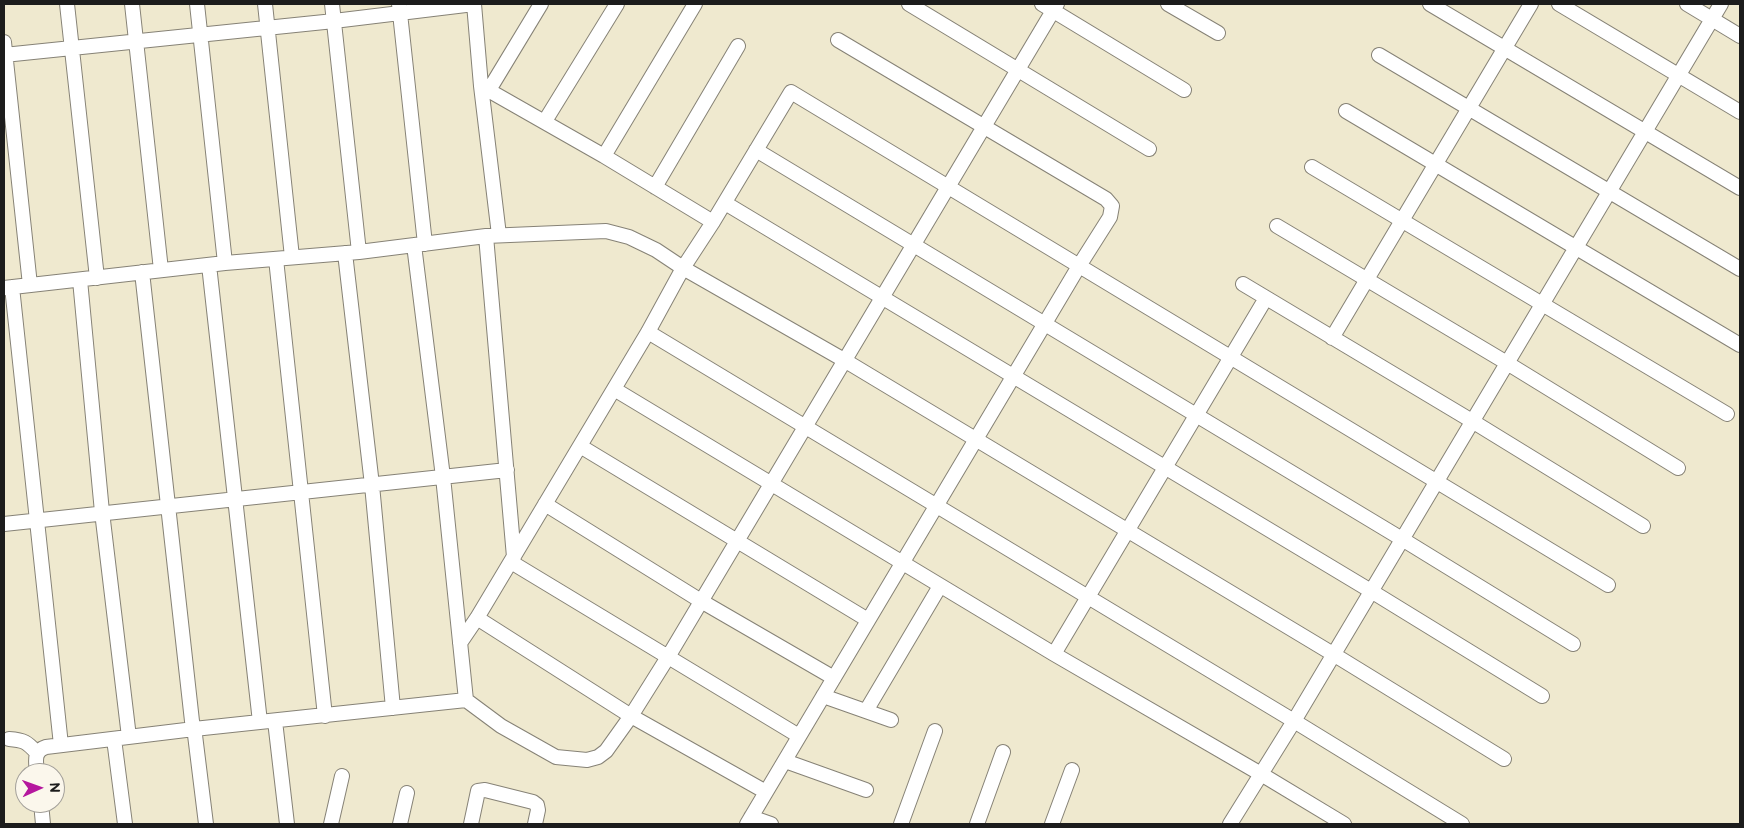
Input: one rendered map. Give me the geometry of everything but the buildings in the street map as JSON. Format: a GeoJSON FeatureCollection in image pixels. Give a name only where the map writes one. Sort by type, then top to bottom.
{"type":"FeatureCollection","features":[{"type":"Feature","properties":{"kind":"street"},"geometry":{"type":"LineString","coordinates":[[67,4],[97,278]]}},
{"type":"Feature","properties":{"kind":"street"},"geometry":{"type":"LineString","coordinates":[[132,4],[161,270]]}},
{"type":"Feature","properties":{"kind":"street"},"geometry":{"type":"LineString","coordinates":[[197,4],[225,263]]}},
{"type":"Feature","properties":{"kind":"street"},"geometry":{"type":"LineString","coordinates":[[265,4],[292,257]]}},
{"type":"Feature","properties":{"kind":"street"},"geometry":{"type":"LineString","coordinates":[[332,4],[372,484],[393,708]]}},
{"type":"Feature","properties":{"kind":"street"},"geometry":{"type":"LineString","coordinates":[[30,285],[4,51],[72,48],[334,21],[400,9],[474,4],[485,88],[512,559]]}},
{"type":"Feature","properties":{"kind":"street"},"geometry":{"type":"LineString","coordinates":[[485,88],[541,4]]}},
{"type":"Feature","properties":{"kind":"street"},"geometry":{"type":"LineString","coordinates":[[545,121],[616,4]]}},
{"type":"Feature","properties":{"kind":"street"},"geometry":{"type":"LineString","coordinates":[[604,156],[694,4]]}},
{"type":"Feature","properties":{"kind":"street"},"geometry":{"type":"LineString","coordinates":[[909,4],[1149,149]]}},
{"type":"Feature","properties":{"kind":"street"},"geometry":{"type":"LineString","coordinates":[[1168,4],[1218,34]]}},
{"type":"Feature","properties":{"kind":"street"},"geometry":{"type":"LineString","coordinates":[[1430,4],[1740,188]]}},
{"type":"Feature","properties":{"kind":"street"},"geometry":{"type":"LineString","coordinates":[[1332,338],[1531,4]]}},
{"type":"Feature","properties":{"kind":"street"},"geometry":{"type":"LineString","coordinates":[[1559,4],[1740,112]]}},
{"type":"Feature","properties":{"kind":"street"},"geometry":{"type":"LineString","coordinates":[[1687,4],[1740,36]]}},
{"type":"Feature","properties":{"kind":"street"},"geometry":{"type":"LineString","coordinates":[[1230,824],[1294,721],[1721,4]]}},
{"type":"Feature","properties":{"kind":"street"},"geometry":{"type":"LineString","coordinates":[[37,753],[40,749],[61,745],[466,700],[501,726],[556,757],[587,760],[598,757],[606,751],[632,716],[668,657],[1018,70],[1050,6],[1184,90]]}},
{"type":"Feature","properties":{"kind":"street"},"geometry":{"type":"LineString","coordinates":[[400,9],[419,244],[466,700]]}},
{"type":"Feature","properties":{"kind":"street"},"geometry":{"type":"LineString","coordinates":[[771,824],[749,821],[1044,324],[1110,217],[1112,206],[1106,199],[838,40]]}},
{"type":"Feature","properties":{"kind":"street"},"geometry":{"type":"LineString","coordinates":[[655,187],[738,46]]}},
{"type":"Feature","properties":{"kind":"street"},"geometry":{"type":"LineString","coordinates":[[1379,55],[1740,269]]}},
{"type":"Feature","properties":{"kind":"street"},"geometry":{"type":"LineString","coordinates":[[485,88],[545,121],[714,222]]}},
{"type":"Feature","properties":{"kind":"street"},"geometry":{"type":"LineString","coordinates":[[460,643],[477,618],[648,332],[683,268],[714,222],[790,92],[1608,585]]}},
{"type":"Feature","properties":{"kind":"street"},"geometry":{"type":"LineString","coordinates":[[1346,111],[1740,345]]}},
{"type":"Feature","properties":{"kind":"street"},"geometry":{"type":"LineString","coordinates":[[756,150],[1573,644]]}},
{"type":"Feature","properties":{"kind":"street"},"geometry":{"type":"LineString","coordinates":[[1312,167],[1727,414]]}},
{"type":"Feature","properties":{"kind":"street"},"geometry":{"type":"LineString","coordinates":[[725,203],[1542,696]]}},
{"type":"Feature","properties":{"kind":"street"},"geometry":{"type":"LineString","coordinates":[[1277,226],[1507,363],[1678,468]]}},
{"type":"Feature","properties":{"kind":"street"},"geometry":{"type":"LineString","coordinates":[[61,745],[37,520],[8,288],[225,263],[352,252],[492,235],[606,232],[629,237],[656,250],[683,268],[844,360],[1504,759]]}},
{"type":"Feature","properties":{"kind":"street"},"geometry":{"type":"LineString","coordinates":[[276,259],[326,716]]}},
{"type":"Feature","properties":{"kind":"street"},"geometry":{"type":"LineString","coordinates":[[209,265],[260,722]]}},
{"type":"Feature","properties":{"kind":"street"},"geometry":{"type":"LineString","coordinates":[[142,272],[206,824]]}},
{"type":"Feature","properties":{"kind":"street"},"geometry":{"type":"LineString","coordinates":[[80,280],[102,512],[129,737]]}},
{"type":"Feature","properties":{"kind":"street"},"geometry":{"type":"LineString","coordinates":[[1243,284],[1643,526]]}},
{"type":"Feature","properties":{"kind":"street"},"geometry":{"type":"LineString","coordinates":[[1054,654],[1266,298]]}},
{"type":"Feature","properties":{"kind":"street"},"geometry":{"type":"LineString","coordinates":[[648,332],[1462,824]]}},
{"type":"Feature","properties":{"kind":"street"},"geometry":{"type":"LineString","coordinates":[[614,388],[940,586],[1344,824]]}},
{"type":"Feature","properties":{"kind":"street"},"geometry":{"type":"LineString","coordinates":[[580,446],[868,620]]}},
{"type":"Feature","properties":{"kind":"street"},"geometry":{"type":"LineString","coordinates":[[4,524],[507,470]]}},
{"type":"Feature","properties":{"kind":"street"},"geometry":{"type":"LineString","coordinates":[[545,504],[701,601],[834,678]]}},
{"type":"Feature","properties":{"kind":"street"},"geometry":{"type":"LineString","coordinates":[[512,559],[668,657],[799,736]]}},
{"type":"Feature","properties":{"kind":"street"},"geometry":{"type":"LineString","coordinates":[[866,711],[940,586]]}},
{"type":"Feature","properties":{"kind":"street"},"geometry":{"type":"LineString","coordinates":[[477,618],[632,716],[766,792]]}},
{"type":"Feature","properties":{"kind":"street"},"geometry":{"type":"LineString","coordinates":[[823,696],[891,720]]}},
{"type":"Feature","properties":{"kind":"street"},"geometry":{"type":"LineString","coordinates":[[275,721],[287,824]]}},
{"type":"Feature","properties":{"kind":"street"},"geometry":{"type":"LineString","coordinates":[[900,824],[935,731]]}},
{"type":"Feature","properties":{"kind":"street"},"geometry":{"type":"LineString","coordinates":[[9,739],[27,742],[37,753],[37,763]]}},
{"type":"Feature","properties":{"kind":"street"},"geometry":{"type":"LineString","coordinates":[[114,739],[125,824]]}},
{"type":"Feature","properties":{"kind":"street"},"geometry":{"type":"LineString","coordinates":[[978,824],[1003,752]]}},
{"type":"Feature","properties":{"kind":"street"},"geometry":{"type":"LineString","coordinates":[[785,761],[866,790]]}},
{"type":"Feature","properties":{"kind":"street"},"geometry":{"type":"LineString","coordinates":[[1052,824],[1072,770]]}},
{"type":"Feature","properties":{"kind":"street"},"geometry":{"type":"LineString","coordinates":[[331,824],[342,776]]}},
{"type":"Feature","properties":{"kind":"street"},"geometry":{"type":"LineString","coordinates":[[471,824],[476,795],[478,791],[485,790],[533,802],[537,805],[538,810],[536,824]]}},
{"type":"Feature","properties":{"kind":"street"},"geometry":{"type":"LineString","coordinates":[[400,824],[407,792]]}}]}
